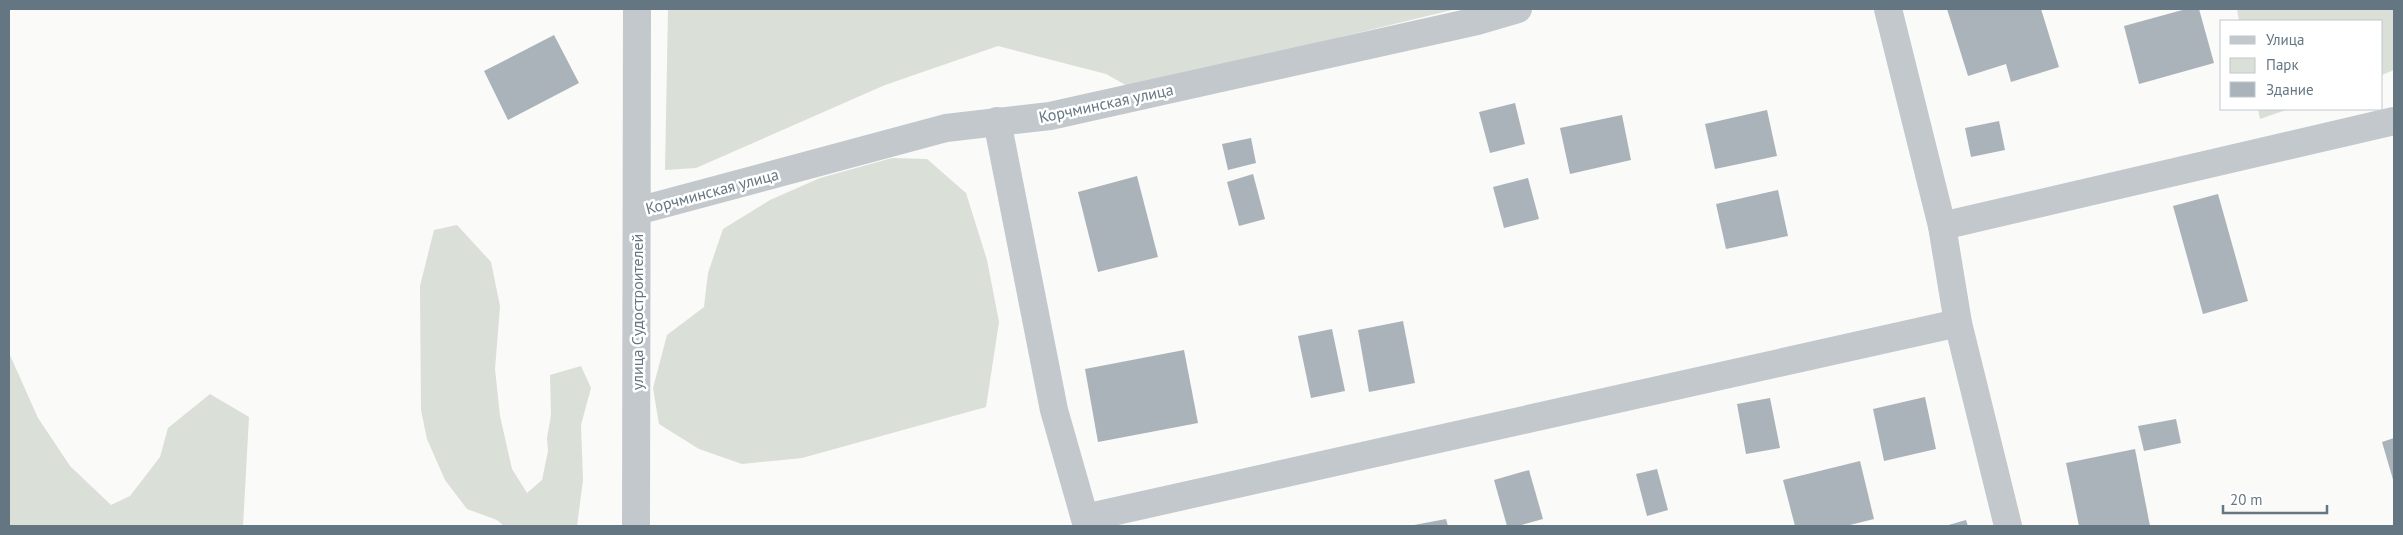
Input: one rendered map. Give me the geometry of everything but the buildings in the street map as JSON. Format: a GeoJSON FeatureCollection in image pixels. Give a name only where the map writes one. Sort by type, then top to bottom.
{"type":"FeatureCollection","features":[{"type":"Feature","properties":{"kind":"street","name":"улица Судостроителей"},"geometry":{"type":"LineString","coordinates":[[636,526],[637,9]]}},
{"type":"Feature","properties":{"kind":"street","name":"Корчминская улица"},"geometry":{"type":"LineString","coordinates":[[637,211],[946,128],[1050,116],[1477,21],[1518,9]]}},
{"type":"Feature","properties":{"kind":"street"},"geometry":{"type":"LineString","coordinates":[[1888,9],[1942,226],[1958,323],[2008,526]]}},
{"type":"Feature","properties":{"kind":"street"},"geometry":{"type":"LineString","coordinates":[[998,121],[1054,410],[1086,522],[1958,323]]}},
{"type":"Feature","properties":{"kind":"street"},"geometry":{"type":"LineString","coordinates":[[1942,226],[2394,121]]}},
{"type":"Feature","properties":{"kind":"green space"},"geometry":{"type":"Polygon","coordinates":[[[668,9],[1456,9],[1131,88],[1106,74],[998,46],[885,85],[696,168],[665,170],[668,9]]]}},
{"type":"Feature","properties":{"kind":"green space"},"geometry":{"type":"Polygon","coordinates":[[[2237,9],[2394,9],[2394,70],[2383,75],[2383,20],[2239,20],[2237,9]]]}},
{"type":"Feature","properties":{"kind":"green space"},"geometry":{"type":"Polygon","coordinates":[[[2258,110],[2286,110],[2260,119],[2258,110]]]}},
{"type":"Feature","properties":{"kind":"green space"},"geometry":{"type":"Polygon","coordinates":[[[892,158],[927,159],[966,193],[987,260],[999,322],[986,407],[802,458],[742,464],[699,449],[659,424],[653,388],[667,335],[704,307],[708,273],[723,229],[770,200],[820,178],[892,158]]]}},
{"type":"Feature","properties":{"kind":"green space"},"geometry":{"type":"Polygon","coordinates":[[[457,225],[491,262],[500,306],[495,369],[500,416],[512,469],[527,493],[542,480],[548,451],[547,438],[551,415],[550,375],[581,366],[591,388],[581,425],[583,480],[577,526],[504,526],[497,520],[467,509],[445,480],[427,439],[421,410],[420,286],[434,230],[457,225]]]}},
{"type":"Feature","properties":{"kind":"green space"},"geometry":{"type":"Polygon","coordinates":[[[9,353],[38,418],[70,466],[111,505],[130,496],[160,457],[168,428],[210,394],[249,417],[243,526],[9,526],[9,353]]]}}]}
